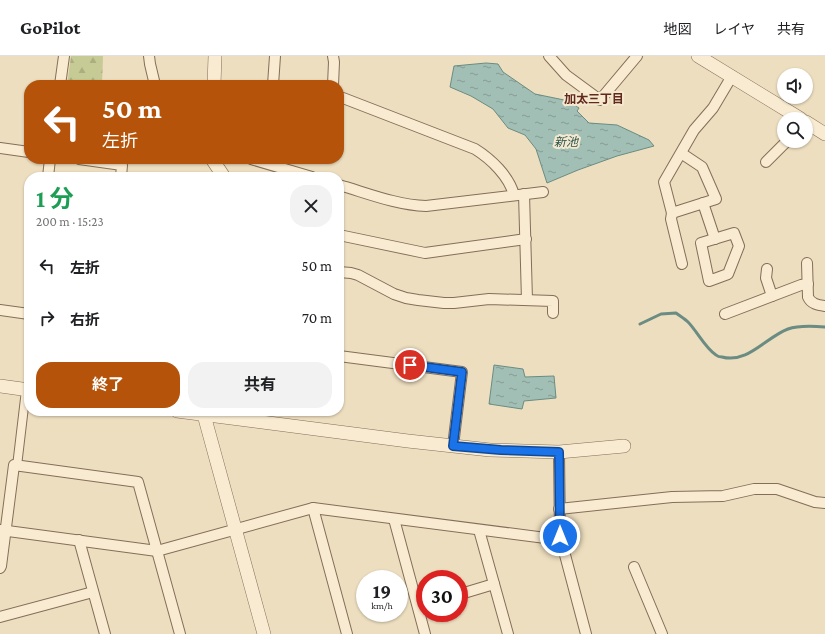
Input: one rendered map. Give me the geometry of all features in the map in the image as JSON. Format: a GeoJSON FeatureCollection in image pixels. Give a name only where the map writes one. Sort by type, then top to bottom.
{"type":"FeatureCollection","features":[{"type":"Feature","properties":{"kind":"street"},"geometry":{"type":"LineString","coordinates":[[61,80],[64,56]]}},
{"type":"Feature","properties":{"kind":"street"},"geometry":{"type":"LineString","coordinates":[[149,56],[154,80]]}},
{"type":"Feature","properties":{"kind":"street"},"geometry":{"type":"LineString","coordinates":[[214,80],[215,56]]}},
{"type":"Feature","properties":{"kind":"street"},"geometry":{"type":"LineString","coordinates":[[273,80],[275,56]]}},
{"type":"Feature","properties":{"kind":"street"},"geometry":{"type":"LineString","coordinates":[[333,56],[333,80]]}},
{"type":"Feature","properties":{"kind":"street"},"geometry":{"type":"LineString","coordinates":[[549,56],[566,75],[600,100],[637,56]]}},
{"type":"Feature","properties":{"kind":"street"},"geometry":{"type":"LineString","coordinates":[[698,56],[715,60],[732,76],[790,112]]}},
{"type":"Feature","properties":{"kind":"street"},"geometry":{"type":"LineString","coordinates":[[682,264],[664,182],[694,130],[714,108],[732,76]]}},
{"type":"Feature","properties":{"kind":"street"},"geometry":{"type":"LineString","coordinates":[[344,99],[475,149],[495,164],[512,187],[514,195]]}},
{"type":"Feature","properties":{"kind":"street"},"geometry":{"type":"LineString","coordinates":[[813,126],[825,134]]}},
{"type":"Feature","properties":{"kind":"street"},"geometry":{"type":"LineString","coordinates":[[0,148],[24,151]]}},
{"type":"Feature","properties":{"kind":"street"},"geometry":{"type":"LineString","coordinates":[[766,162],[780,148]]}},
{"type":"Feature","properties":{"kind":"street"},"geometry":{"type":"LineString","coordinates":[[672,213],[716,199],[702,167],[681,153]]}},
{"type":"Feature","properties":{"kind":"street"},"geometry":{"type":"LineString","coordinates":[[115,164],[122,165],[121,172]]}},
{"type":"Feature","properties":{"kind":"street"},"geometry":{"type":"LineString","coordinates":[[268,164],[295,172]]}},
{"type":"Feature","properties":{"kind":"street"},"geometry":{"type":"LineString","coordinates":[[344,186],[398,202],[426,206],[543,192]]}},
{"type":"Feature","properties":{"kind":"street"},"geometry":{"type":"LineString","coordinates":[[524,194],[527,300]]}},
{"type":"Feature","properties":{"kind":"street"},"geometry":{"type":"LineString","coordinates":[[703,203],[715,239]]}},
{"type":"Feature","properties":{"kind":"street"},"geometry":{"type":"LineString","coordinates":[[734,233],[739,246],[728,274],[709,281],[701,243],[715,239],[734,233]]}},
{"type":"Feature","properties":{"kind":"street"},"geometry":{"type":"LineString","coordinates":[[344,237],[425,253],[526,239]]}},
{"type":"Feature","properties":{"kind":"street"},"geometry":{"type":"LineString","coordinates":[[807,262],[808,297],[817,305],[825,306]]}},
{"type":"Feature","properties":{"kind":"street"},"geometry":{"type":"LineString","coordinates":[[767,269],[766,278],[772,296]]}},
{"type":"Feature","properties":{"kind":"street"},"geometry":{"type":"LineString","coordinates":[[344,272],[358,275],[394,294],[406,298],[444,303],[489,299],[527,300],[536,302],[553,301],[553,313]]}},
{"type":"Feature","properties":{"kind":"street"},"geometry":{"type":"LineString","coordinates":[[725,314],[801,285],[808,284]]}},
{"type":"Feature","properties":{"kind":"street"},"geometry":{"type":"LineString","coordinates":[[0,310],[24,313]]}},
{"type":"Feature","properties":{"kind":"street"},"geometry":{"type":"LineString","coordinates":[[344,357],[462,372],[453,446]]}},
{"type":"Feature","properties":{"kind":"street"},"geometry":{"type":"LineString","coordinates":[[0,386],[24,389]]}},
{"type":"Feature","properties":{"kind":"street"},"geometry":{"type":"LineString","coordinates":[[17,466],[24,416]]}},
{"type":"Feature","properties":{"kind":"street"},"geometry":{"type":"LineString","coordinates":[[205,416],[264,634]]}},
{"type":"Feature","properties":{"kind":"street"},"geometry":{"type":"LineString","coordinates":[[227,416],[490,450],[559,452],[624,446]]}},
{"type":"Feature","properties":{"kind":"street"},"geometry":{"type":"LineString","coordinates":[[559,452],[560,540],[586,634]]}},
{"type":"Feature","properties":{"kind":"street"},"geometry":{"type":"LineString","coordinates":[[0,568],[3,530],[14,465],[138,482],[180,634]]}},
{"type":"Feature","properties":{"kind":"street"},"geometry":{"type":"LineString","coordinates":[[559,509],[672,498],[723,496],[754,489],[777,489],[815,502],[825,503]]}},
{"type":"Feature","properties":{"kind":"street"},"geometry":{"type":"LineString","coordinates":[[3,530],[157,551],[313,508],[560,540]]}},
{"type":"Feature","properties":{"kind":"street"},"geometry":{"type":"LineString","coordinates":[[313,508],[347,634]]}},
{"type":"Feature","properties":{"kind":"street"},"geometry":{"type":"LineString","coordinates":[[394,518],[426,634]]}},
{"type":"Feature","properties":{"kind":"street"},"geometry":{"type":"LineString","coordinates":[[479,530],[508,634]]}},
{"type":"Feature","properties":{"kind":"street"},"geometry":{"type":"LineString","coordinates":[[79,540],[105,634]]}},
{"type":"Feature","properties":{"kind":"street"},"geometry":{"type":"LineString","coordinates":[[634,567],[662,634]]}},
{"type":"Feature","properties":{"kind":"street"},"geometry":{"type":"LineString","coordinates":[[468,592],[494,584]]}},
{"type":"Feature","properties":{"kind":"street"},"geometry":{"type":"LineString","coordinates":[[0,617],[93,592]]}},
{"type":"Feature","properties":{"kind":"green space"},"geometry":{"type":"Polygon","coordinates":[[[71,56],[103,56],[102,80],[68,80],[71,56]]]}},
{"type":"Feature","properties":{"kind":"water","name":"新池"},"geometry":{"type":"Polygon","coordinates":[[[486,63],[498,64],[503,72],[535,94],[569,101],[579,108],[577,111],[589,123],[617,125],[649,140],[654,146],[617,156],[547,183],[536,149],[525,135],[508,128],[493,109],[471,96],[450,87],[454,66],[486,63]]]}},
{"type":"Feature","properties":{"kind":"water"},"geometry":{"type":"Polygon","coordinates":[[[494,365],[523,369],[525,377],[554,376],[556,398],[524,401],[522,409],[489,404],[494,365]]]}},
{"type":"Feature","properties":{"kind":"waterway"},"geometry":{"type":"LineString","coordinates":[[640,324],[661,314],[676,313],[688,322],[712,352],[719,356],[731,358],[740,357],[749,353],[788,329],[801,326],[825,327]]}},
{"type":"Feature","properties":{"kind":"district","name":"加太三丁目"},"geometry":{"type":"Point","coordinates":[594,99]}},
{"type":"Feature","properties":{"kind":"route"},"geometry":{"type":"LineString","coordinates":[[410,365],[462,372],[453,446],[522,452],[559,452],[560,536]]}}]}
